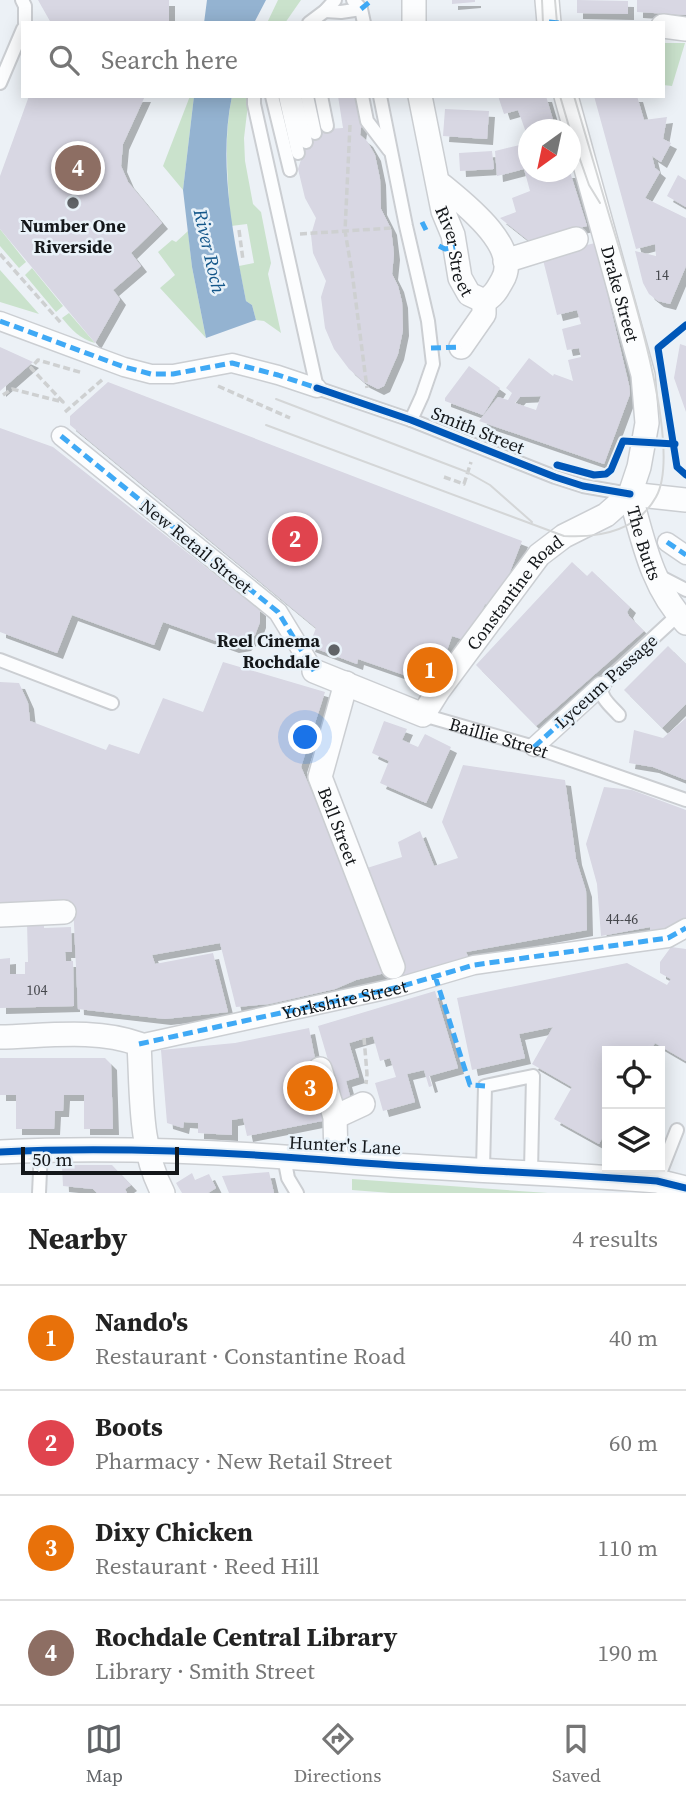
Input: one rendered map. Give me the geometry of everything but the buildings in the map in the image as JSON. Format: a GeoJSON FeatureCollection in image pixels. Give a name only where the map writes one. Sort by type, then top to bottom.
{"type":"FeatureCollection","features":[{"type":"Feature","properties":{"kind":"street"},"geometry":{"type":"LineString","coordinates":[[414,0],[414,21]]}},
{"type":"Feature","properties":{"kind":"street"},"geometry":{"type":"LineString","coordinates":[[547,0],[549,21]]}},
{"type":"Feature","properties":{"kind":"street"},"geometry":{"type":"LineString","coordinates":[[665,26],[686,29]]}},
{"type":"Feature","properties":{"kind":"street","name":"River Street"},"geometry":{"type":"LineString","coordinates":[[420,98],[443,211],[453,235],[460,278],[469,294],[484,301],[490,298],[505,277],[503,248],[471,209],[438,182]]}},
{"type":"Feature","properties":{"kind":"street","name":"Drake Street"},"geometry":{"type":"LineString","coordinates":[[567,98],[643,375],[647,424],[631,494]]}},
{"type":"Feature","properties":{"kind":"street"},"geometry":{"type":"LineString","coordinates":[[505,261],[576,239]]}},
{"type":"Feature","properties":{"kind":"street"},"geometry":{"type":"LineString","coordinates":[[461,347],[484,314],[484,301]]}},
{"type":"Feature","properties":{"kind":"street","name":"Smith Street"},"geometry":{"type":"LineString","coordinates":[[0,321],[119,365],[151,374],[173,374],[232,363],[317,388]]}},
{"type":"Feature","properties":{"kind":"street","name":"New Retail Street"},"geometry":{"type":"LineString","coordinates":[[61,436],[278,612],[314,671]]}},
{"type":"Feature","properties":{"kind":"street"},"geometry":{"type":"LineString","coordinates":[[631,494],[686,500]]}},
{"type":"Feature","properties":{"kind":"street","name":"Constantine Road"},"geometry":{"type":"LineString","coordinates":[[423,715],[539,555],[553,542],[606,515],[631,494]]}},
{"type":"Feature","properties":{"kind":"street","name":"The Butts"},"geometry":{"type":"LineString","coordinates":[[631,494],[644,549],[653,573],[682,619]]}},
{"type":"Feature","properties":{"kind":"street"},"geometry":{"type":"LineString","coordinates":[[667,541],[686,555]]}},
{"type":"Feature","properties":{"kind":"street","name":"Baillie Street"},"geometry":{"type":"LineString","coordinates":[[314,671],[423,715]]}},
{"type":"Feature","properties":{"kind":"street","name":"Bell Street"},"geometry":{"type":"LineString","coordinates":[[346,683],[320,777],[393,967]]}},
{"type":"Feature","properties":{"kind":"street","name":"Lyceum Passage"},"geometry":{"type":"LineString","coordinates":[[534,747],[601,686]]}},
{"type":"Feature","properties":{"kind":"street"},"geometry":{"type":"LineString","coordinates":[[0,915],[64,912]]}},
{"type":"Feature","properties":{"kind":"street","name":"Yorkshire Street"},"geometry":{"type":"LineString","coordinates":[[0,1037],[102,1035],[139,1044],[399,986],[474,965],[668,938],[686,928]]}},
{"type":"Feature","properties":{"kind":"street"},"geometry":{"type":"LineString","coordinates":[[139,1044],[146,1151],[154,1177],[163,1193]]}},
{"type":"Feature","properties":{"kind":"street"},"geometry":{"type":"LineString","coordinates":[[320,1069],[335,1117],[336,1160]]}},
{"type":"Feature","properties":{"kind":"street"},"geometry":{"type":"LineString","coordinates":[[335,1117],[363,1104]]}},
{"type":"Feature","properties":{"kind":"street","name":"Hunter's Lane"},"geometry":{"type":"LineString","coordinates":[[0,1152],[146,1151],[284,1157],[531,1171],[657,1181],[686,1188]]}},
{"type":"Feature","properties":{"kind":"lane"},"geometry":{"type":"LineString","coordinates":[[22,0],[25,6],[25,21]]}},
{"type":"Feature","properties":{"kind":"lane"},"geometry":{"type":"LineString","coordinates":[[312,21],[335,0]]}},
{"type":"Feature","properties":{"kind":"lane"},"geometry":{"type":"LineString","coordinates":[[325,11],[342,12],[357,4],[363,21]]}},
{"type":"Feature","properties":{"kind":"lane"},"geometry":{"type":"LineString","coordinates":[[0,83],[21,34]]}},
{"type":"Feature","properties":{"kind":"lane"},"geometry":{"type":"LineString","coordinates":[[254,98],[317,388]]}},
{"type":"Feature","properties":{"kind":"lane"},"geometry":{"type":"LineString","coordinates":[[272,98],[290,170]]}},
{"type":"Feature","properties":{"kind":"lane"},"geometry":{"type":"LineString","coordinates":[[285,98],[298,153]]}},
{"type":"Feature","properties":{"kind":"lane"},"geometry":{"type":"LineString","coordinates":[[296,98],[310,137],[307,98]]}},
{"type":"Feature","properties":{"kind":"lane"},"geometry":{"type":"LineString","coordinates":[[321,98],[327,126]]}},
{"type":"Feature","properties":{"kind":"lane"},"geometry":{"type":"LineString","coordinates":[[362,98],[367,121],[391,153]]}},
{"type":"Feature","properties":{"kind":"lane"},"geometry":{"type":"LineString","coordinates":[[380,98],[428,321],[433,364],[411,420]]}},
{"type":"Feature","properties":{"kind":"lane","name":"Smith Street"},"geometry":{"type":"LineString","coordinates":[[317,388],[411,420],[555,477],[583,486],[631,494]]}},
{"type":"Feature","properties":{"kind":"lane"},"geometry":{"type":"LineString","coordinates":[[653,573],[686,590]]}},
{"type":"Feature","properties":{"kind":"lane","name":"Lyceum Passage"},"geometry":{"type":"LineString","coordinates":[[601,686],[682,619]]}},
{"type":"Feature","properties":{"kind":"lane"},"geometry":{"type":"LineString","coordinates":[[0,660],[112,703]]}},
{"type":"Feature","properties":{"kind":"lane"},"geometry":{"type":"LineString","coordinates":[[601,686],[604,698],[619,715]]}},
{"type":"Feature","properties":{"kind":"lane","name":"Baillie Street"},"geometry":{"type":"LineString","coordinates":[[423,715],[534,747],[686,800]]}},
{"type":"Feature","properties":{"kind":"lane"},"geometry":{"type":"LineString","coordinates":[[483,1169],[485,1086],[533,1076],[531,1171]]}},
{"type":"Feature","properties":{"kind":"lane"},"geometry":{"type":"LineString","coordinates":[[657,1181],[677,1130]]}},
{"type":"Feature","properties":{"kind":"lane"},"geometry":{"type":"LineString","coordinates":[[39,1193],[41,1150]]}},
{"type":"Feature","properties":{"kind":"lane"},"geometry":{"type":"LineString","coordinates":[[284,1157],[288,1178],[298,1193]]}},
{"type":"Feature","properties":{"kind":"path"},"geometry":{"type":"LineString","coordinates":[[351,122],[345,231],[367,390]]}},
{"type":"Feature","properties":{"kind":"path"},"geometry":{"type":"LineString","coordinates":[[239,230],[243,260]]}},
{"type":"Feature","properties":{"kind":"path"},"geometry":{"type":"LineString","coordinates":[[0,254],[62,324]]}},
{"type":"Feature","properties":{"kind":"path"},"geometry":{"type":"LineString","coordinates":[[3,395],[12,389],[63,402],[31,368],[38,360],[80,374],[119,365]]}},
{"type":"Feature","properties":{"kind":"path"},"geometry":{"type":"LineString","coordinates":[[198,369],[210,382],[290,418]]}},
{"type":"Feature","properties":{"kind":"path"},"geometry":{"type":"LineString","coordinates":[[65,412],[101,381]]}},
{"type":"Feature","properties":{"kind":"path"},"geometry":{"type":"LineString","coordinates":[[444,477],[464,484],[471,462]]}},
{"type":"Feature","properties":{"kind":"path"},"geometry":{"type":"LineString","coordinates":[[363,1104],[367,1074],[365,1038]]}},
{"type":"Feature","properties":{"kind":"green space"},"geometry":{"type":"Polygon","coordinates":[[[278,0],[301,0],[286,21],[268,21],[278,0]]]}},
{"type":"Feature","properties":{"kind":"green space"},"geometry":{"type":"Polygon","coordinates":[[[665,43],[685,43],[672,86],[665,85],[665,43]]]}},
{"type":"Feature","properties":{"kind":"green space"},"geometry":{"type":"Polygon","coordinates":[[[189,98],[194,98],[183,190],[163,166],[189,98]]]}},
{"type":"Feature","properties":{"kind":"green space"},"geometry":{"type":"Polygon","coordinates":[[[232,98],[249,98],[244,138],[245,161],[253,204],[261,212],[271,263],[268,274],[281,333],[264,321],[256,320],[252,305],[246,301],[239,266],[254,263],[247,224],[231,226],[227,144],[232,98]]]}},
{"type":"Feature","properties":{"kind":"green space"},"geometry":{"type":"Polygon","coordinates":[[[0,229],[26,262],[19,268],[0,246],[0,229]]]}},
{"type":"Feature","properties":{"kind":"green space"},"geometry":{"type":"Polygon","coordinates":[[[188,231],[206,338],[160,288],[175,275],[158,252],[172,240],[176,242],[188,231]]]}},
{"type":"Feature","properties":{"kind":"green space"},"geometry":{"type":"Polygon","coordinates":[[[32,268],[63,306],[56,312],[25,275],[32,268]]]}},
{"type":"Feature","properties":{"kind":"green space"},"geometry":{"type":"Polygon","coordinates":[[[0,270],[39,314],[0,302],[0,270]]]}},
{"type":"Feature","properties":{"kind":"green space"},"geometry":{"type":"Polygon","coordinates":[[[69,313],[95,343],[80,336],[65,322],[62,318],[69,313]]]}},
{"type":"Feature","properties":{"kind":"green space"},"geometry":{"type":"Polygon","coordinates":[[[352,1179],[548,1193],[391,1193],[352,1190],[352,1179]]]}},
{"type":"Feature","properties":{"kind":"water"},"geometry":{"type":"Polygon","coordinates":[[[207,0],[266,0],[255,21],[204,21],[207,0]]]}},
{"type":"Feature","properties":{"kind":"water","name":"River Roch"},"geometry":{"type":"Polygon","coordinates":[[[194,98],[232,98],[226,147],[229,198],[246,301],[252,305],[256,320],[206,338],[192,267],[183,190],[194,98]]]}},
{"type":"Feature","properties":{"kind":"tram line"},"geometry":{"type":"LineString","coordinates":[[542,0],[543,21]]}},
{"type":"Feature","properties":{"kind":"tram line"},"geometry":{"type":"LineString","coordinates":[[555,0],[557,21]]}},
{"type":"Feature","properties":{"kind":"tram line"},"geometry":{"type":"LineString","coordinates":[[561,98],[567,119]]}},
{"type":"Feature","properties":{"kind":"tram line"},"geometry":{"type":"LineString","coordinates":[[266,425],[564,536],[590,536],[616,530],[639,518],[648,509],[656,497],[663,473],[663,441],[658,402],[639,318],[575,98]]}},
{"type":"Feature","properties":{"kind":"tram line"},"geometry":{"type":"LineString","coordinates":[[581,162],[589,185],[600,203]]}},
{"type":"Feature","properties":{"kind":"tram line"},"geometry":{"type":"LineString","coordinates":[[276,399],[467,472],[490,485],[532,522]]}},
{"type":"Feature","properties":{"kind":"marked path"},"geometry":{"type":"LineString","coordinates":[[361,9],[372,0]]}},
{"type":"Feature","properties":{"kind":"marked path"},"geometry":{"type":"LineString","coordinates":[[422,222],[426,230]]}},
{"type":"Feature","properties":{"kind":"marked path"},"geometry":{"type":"LineString","coordinates":[[439,246],[445,249],[455,247]]}},
{"type":"Feature","properties":{"kind":"marked path"},"geometry":{"type":"LineString","coordinates":[[0,321],[124,367],[151,374],[173,374],[232,363],[317,388]]}},
{"type":"Feature","properties":{"kind":"marked path"},"geometry":{"type":"LineString","coordinates":[[431,348],[461,347]]}},
{"type":"Feature","properties":{"kind":"marked path"},"geometry":{"type":"LineString","coordinates":[[61,436],[278,612],[314,671]]}},
{"type":"Feature","properties":{"kind":"marked path"},"geometry":{"type":"LineString","coordinates":[[667,542],[686,555]]}},
{"type":"Feature","properties":{"kind":"marked path"},"geometry":{"type":"LineString","coordinates":[[534,747],[601,686]]}},
{"type":"Feature","properties":{"kind":"marked path"},"geometry":{"type":"LineString","coordinates":[[139,1044],[399,987],[474,965],[668,938],[686,928]]}},
{"type":"Feature","properties":{"kind":"marked path"},"geometry":{"type":"LineString","coordinates":[[435,976],[470,1085],[485,1086]]}},
{"type":"Feature","properties":{"kind":"cycle path"},"geometry":{"type":"LineString","coordinates":[[686,325],[658,348],[677,467],[686,475]]}},
{"type":"Feature","properties":{"kind":"cycle path"},"geometry":{"type":"LineString","coordinates":[[317,388],[411,420],[555,477],[583,486],[630,494]]}},
{"type":"Feature","properties":{"kind":"cycle path"},"geometry":{"type":"LineString","coordinates":[[557,465],[594,475],[606,474],[611,470],[623,441],[675,444]]}},
{"type":"Feature","properties":{"kind":"cycle path"},"geometry":{"type":"LineString","coordinates":[[0,1152],[131,1150],[263,1155],[657,1181],[686,1188]]}},
{"type":"Feature","properties":{"kind":"place","name":"Rochdale Central Library"},"geometry":{"type":"Point","coordinates":[78,168]}},
{"type":"Feature","properties":{"kind":"place","name":"Number One Riverside"},"geometry":{"type":"Point","coordinates":[73,203]}},
{"type":"Feature","properties":{"kind":"place","name":"Boots"},"geometry":{"type":"Point","coordinates":[295,539]}},
{"type":"Feature","properties":{"kind":"place","name":"Reel Cinema Rochdale"},"geometry":{"type":"Point","coordinates":[334,650]}},
{"type":"Feature","properties":{"kind":"place","name":"Nando's"},"geometry":{"type":"Point","coordinates":[430,670]}},
{"type":"Feature","properties":{"kind":"place","name":"Dixy Chicken"},"geometry":{"type":"Point","coordinates":[310,1088]}}]}
